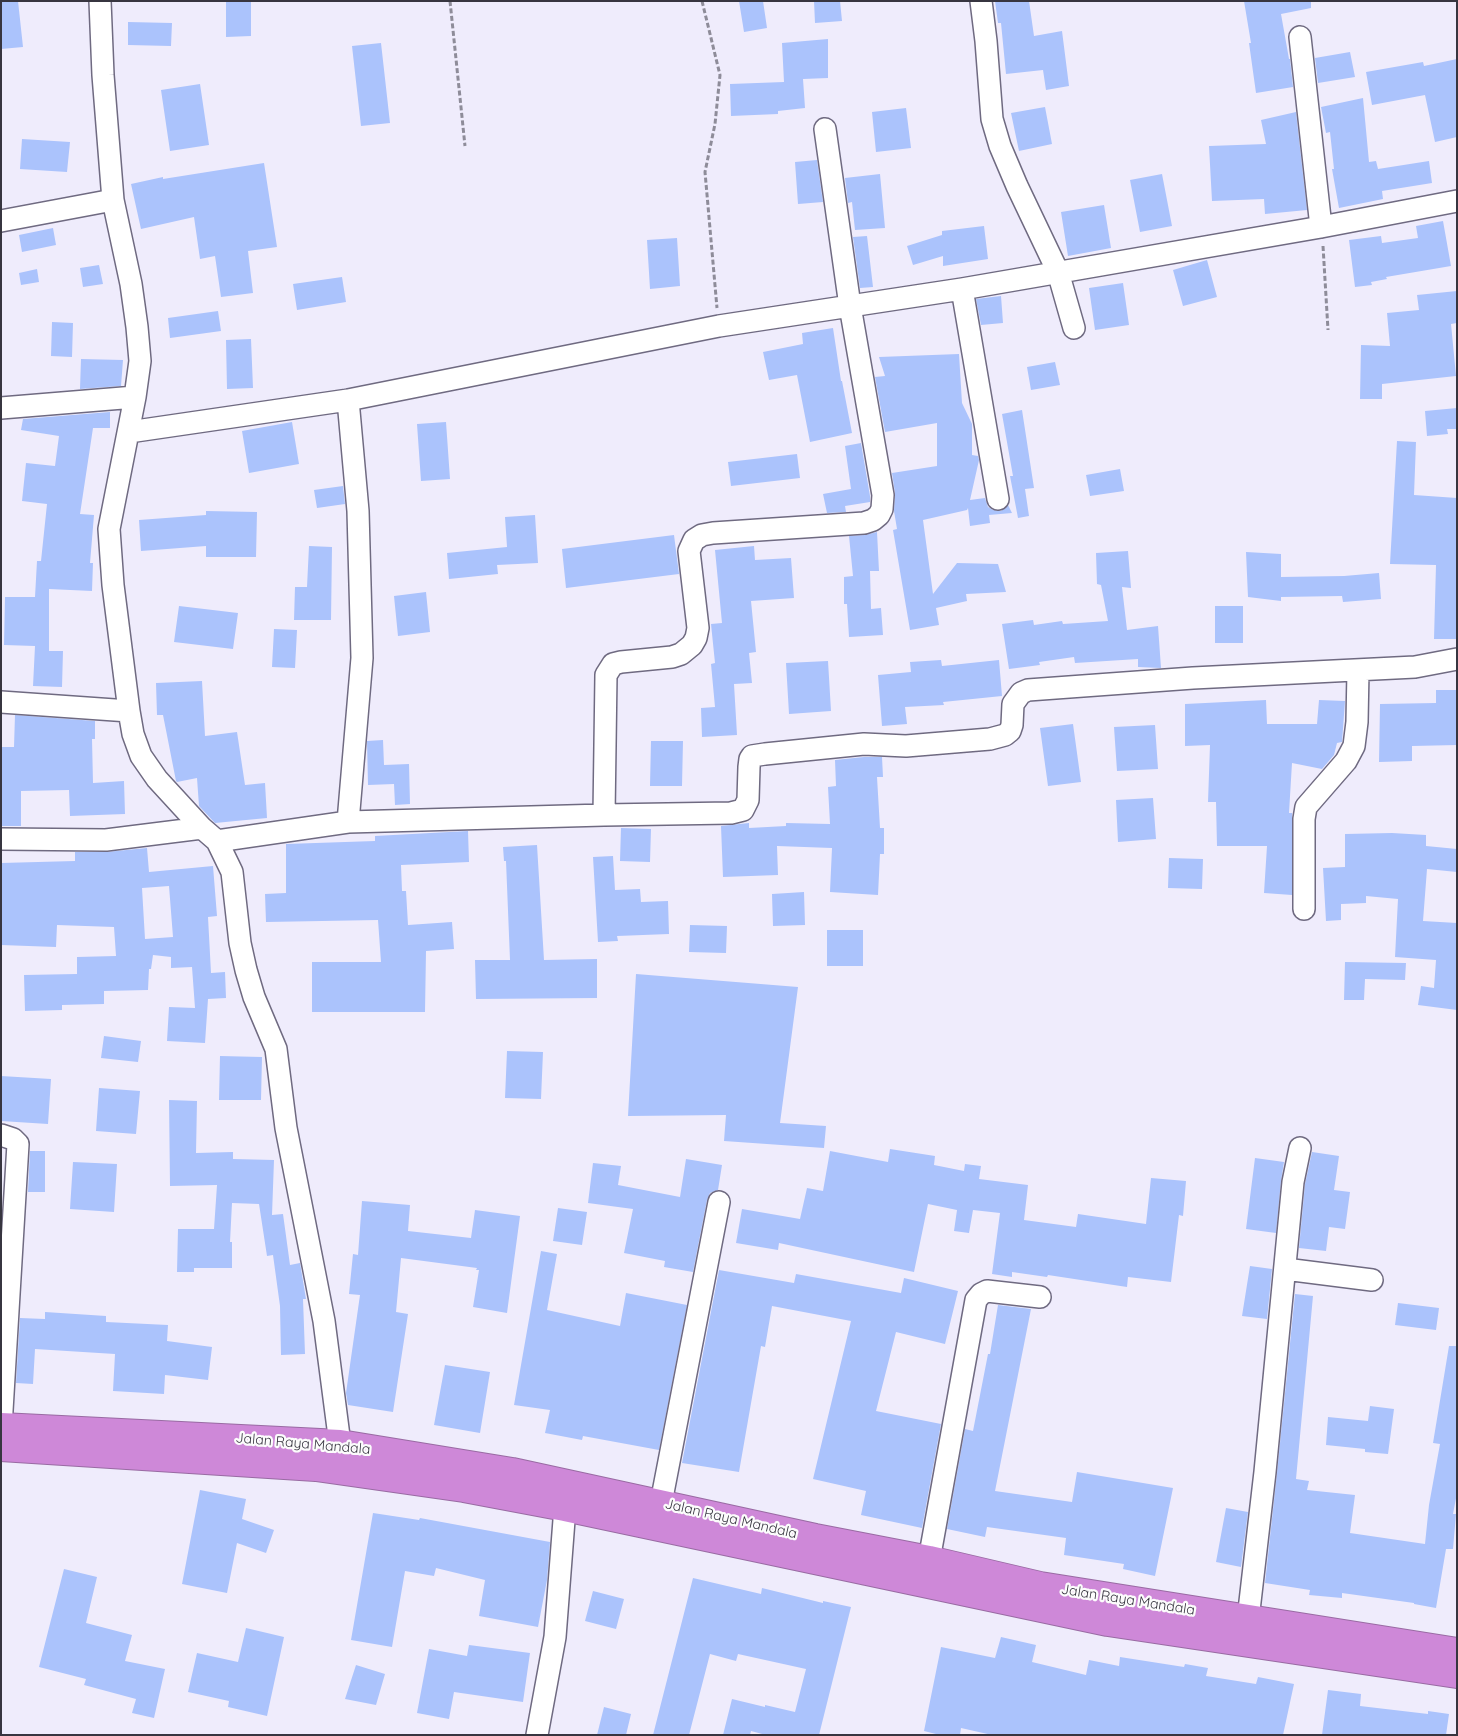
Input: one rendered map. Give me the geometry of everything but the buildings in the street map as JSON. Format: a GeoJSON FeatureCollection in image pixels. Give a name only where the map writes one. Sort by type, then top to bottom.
{"type":"FeatureCollection","features":[{"type":"Feature","properties":{"kind":"highway","name":"Jalan Raya Mandala"},"geometry":{"type":"LineString","coordinates":[[1,1427],[102,1442],[316,1467],[464,1488],[1037,1596],[1248,1619],[1457,1652]]}},
{"type":"Feature","properties":{"kind":"highway","name":"Jalan Raya Mandala"},"geometry":{"type":"LineString","coordinates":[[1,1446],[102,1442],[340,1444],[512,1472],[815,1538],[929,1560],[1108,1622],[1457,1674]]}},
{"type":"Feature","properties":{"kind":"street"},"geometry":{"type":"LineString","coordinates":[[100,1],[102,75],[113,200],[131,284],[138,326],[140,361],[135,397],[109,529],[113,585],[129,711],[133,734],[141,756],[157,780],[210,835],[232,872],[240,943],[246,970],[254,997],[276,1049],[286,1128],[324,1321],[340,1444]]}},
{"type":"Feature","properties":{"kind":"street"},"geometry":{"type":"LineString","coordinates":[[981,1],[992,119],[1007,162],[1058,272],[1074,328]]}},
{"type":"Feature","properties":{"kind":"street"},"geometry":{"type":"LineString","coordinates":[[1300,37],[1321,227]]}},
{"type":"Feature","properties":{"kind":"street"},"geometry":{"type":"LineString","coordinates":[[604,815],[606,675],[613,664],[672,657],[682,654],[692,646],[698,628],[689,551],[694,540],[702,535],[713,533],[864,523],[874,520],[882,508],[883,495],[850,306],[825,129]]}},
{"type":"Feature","properties":{"kind":"street"},"geometry":{"type":"LineString","coordinates":[[1,222],[113,200]]}},
{"type":"Feature","properties":{"kind":"street"},"geometry":{"type":"LineString","coordinates":[[128,432],[348,400],[719,326],[1058,272],[1321,227],[1457,201]]}},
{"type":"Feature","properties":{"kind":"street"},"geometry":{"type":"LineString","coordinates":[[962,288],[998,499]]}},
{"type":"Feature","properties":{"kind":"street"},"geometry":{"type":"LineString","coordinates":[[1,408],[135,397]]}},
{"type":"Feature","properties":{"kind":"street"},"geometry":{"type":"LineString","coordinates":[[348,400],[358,511],[362,658],[348,822]]}},
{"type":"Feature","properties":{"kind":"street"},"geometry":{"type":"LineString","coordinates":[[1,839],[106,840],[210,835],[348,822],[731,813],[739,812],[746,806],[748,800],[748,766],[750,759],[757,755],[864,744],[906,746],[990,739],[1005,735],[1010,731],[1013,704],[1021,693],[1028,690],[1183,678],[1415,667],[1457,659]]}},
{"type":"Feature","properties":{"kind":"street"},"geometry":{"type":"LineString","coordinates":[[1304,909],[1304,820],[1306,807],[1346,761],[1354,746],[1358,722],[1358,671]]}},
{"type":"Feature","properties":{"kind":"street"},"geometry":{"type":"LineString","coordinates":[[1,702],[129,711]]}},
{"type":"Feature","properties":{"kind":"street"},"geometry":{"type":"LineString","coordinates":[[1,1135],[14,1139],[18,1144],[1,1427]]}},
{"type":"Feature","properties":{"kind":"street"},"geometry":{"type":"LineString","coordinates":[[1248,1619],[1293,1182],[1300,1148]]}},
{"type":"Feature","properties":{"kind":"street"},"geometry":{"type":"LineString","coordinates":[[661,1504],[719,1202]]}},
{"type":"Feature","properties":{"kind":"street"},"geometry":{"type":"LineString","coordinates":[[1285,1269],[1372,1280]]}},
{"type":"Feature","properties":{"kind":"street"},"geometry":{"type":"LineString","coordinates":[[929,1560],[976,1300],[980,1294],[987,1291],[1040,1297]]}},
{"type":"Feature","properties":{"kind":"street"},"geometry":{"type":"LineString","coordinates":[[537,1735],[555,1637],[565,1507]]}},
{"type":"Feature","properties":{"kind":"path"},"geometry":{"type":"LineString","coordinates":[[450,1],[464,146]]}},
{"type":"Feature","properties":{"kind":"path"},"geometry":{"type":"LineString","coordinates":[[702,1],[720,75],[715,124],[705,172],[719,326]]}},
{"type":"Feature","properties":{"kind":"path"},"geometry":{"type":"LineString","coordinates":[[1321,227],[1328,330]]}}]}
